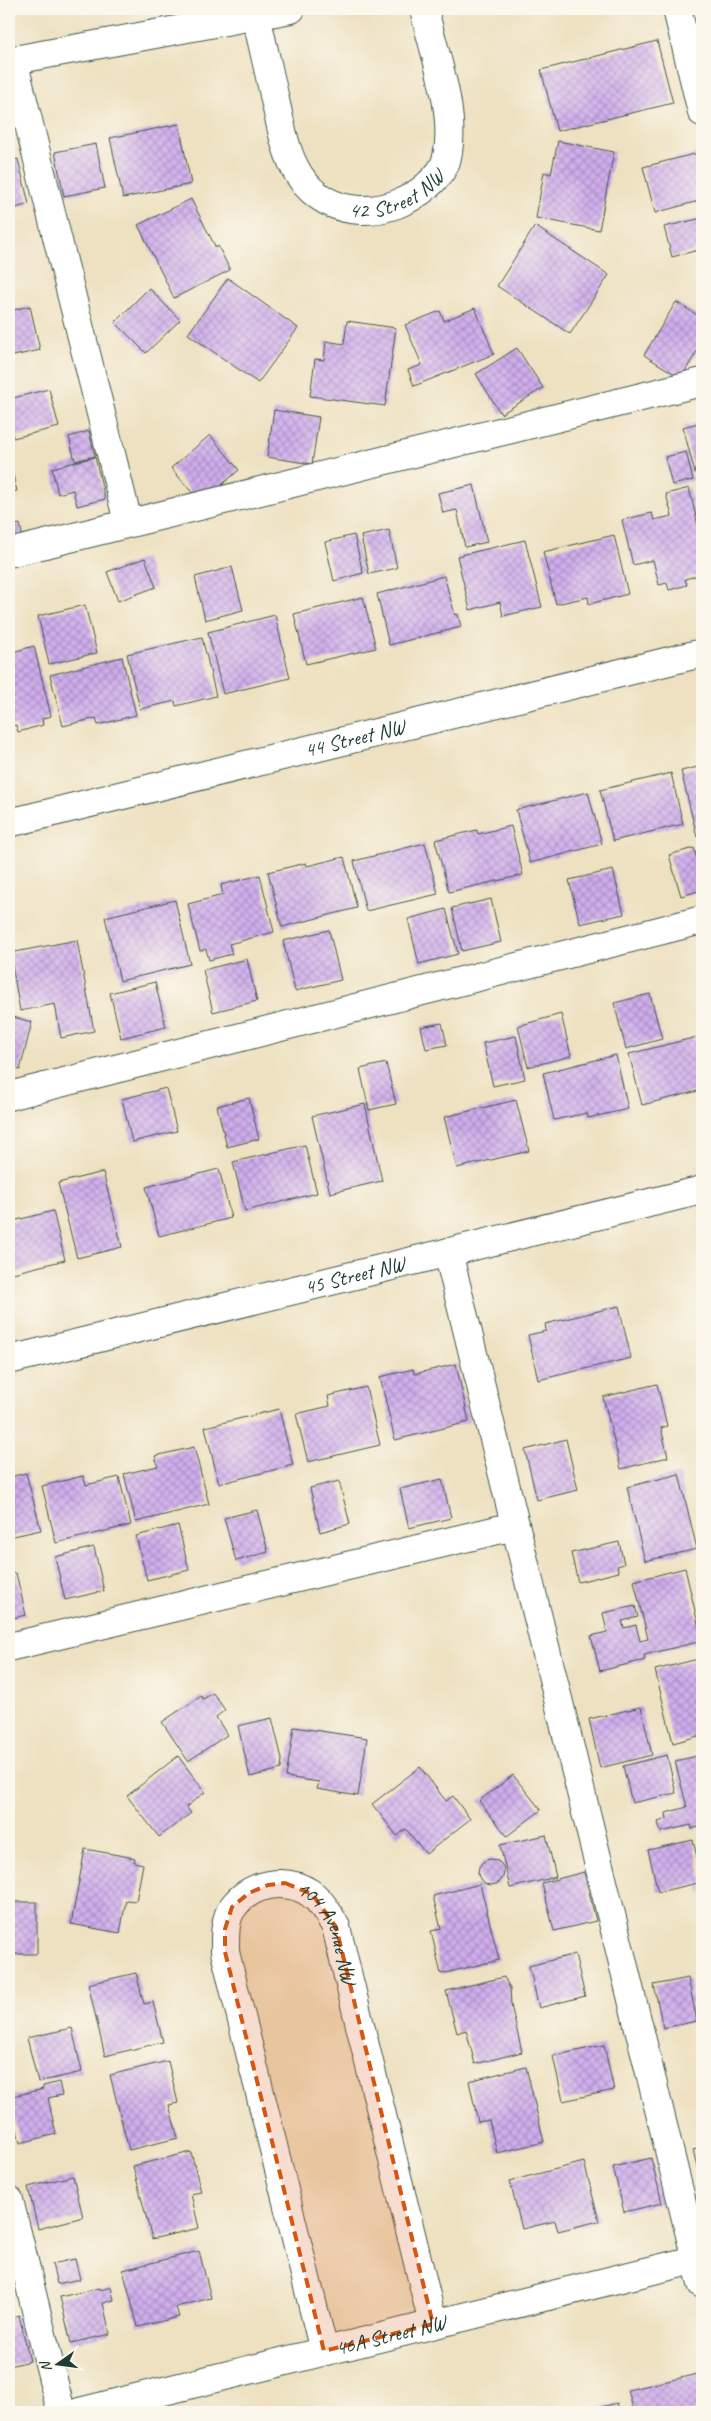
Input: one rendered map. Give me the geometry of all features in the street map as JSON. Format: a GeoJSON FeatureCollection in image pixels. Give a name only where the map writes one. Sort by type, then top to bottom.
{"type":"FeatureCollection","features":[{"type":"Feature","properties":{"kind":"street"},"geometry":{"type":"LineString","coordinates":[[128,522],[11,61],[291,9]]}},
{"type":"Feature","properties":{"kind":"street","name":"42 Street NW"},"geometry":{"type":"LineString","coordinates":[[256,15],[284,140],[299,175],[315,194],[351,210],[367,212],[382,209],[418,195],[435,179],[446,160],[450,140],[448,113],[424,9]]}},
{"type":"Feature","properties":{"kind":"street"},"geometry":{"type":"LineString","coordinates":[[677,9],[702,112]]}},
{"type":"Feature","properties":{"kind":"street"},"geometry":{"type":"LineString","coordinates":[[9,552],[702,382]]}},
{"type":"Feature","properties":{"kind":"street","name":"44 Street NW"},"geometry":{"type":"LineString","coordinates":[[9,823],[702,653]]}},
{"type":"Feature","properties":{"kind":"street"},"geometry":{"type":"LineString","coordinates":[[9,1096],[702,920]]}},
{"type":"Feature","properties":{"kind":"street","name":"45 Street NW"},"geometry":{"type":"LineString","coordinates":[[9,1360],[702,1190]]}},
{"type":"Feature","properties":{"kind":"street"},"geometry":{"type":"LineString","coordinates":[[448,1252],[514,1526],[700,2267]]}},
{"type":"Feature","properties":{"kind":"street"},"geometry":{"type":"LineString","coordinates":[[9,1647],[514,1526]]}},
{"type":"Feature","properties":{"kind":"street","name":"104 Avenue NW"},"geometry":{"type":"LineString","coordinates":[[324,2351],[225,1952],[225,1929],[232,1907],[249,1893],[268,1885],[285,1883],[300,1887],[312,1894],[326,1910],[336,1927],[433,2324]]}},
{"type":"Feature","properties":{"kind":"street"},"geometry":{"type":"LineString","coordinates":[[9,2200],[61,2412]]}},
{"type":"Feature","properties":{"kind":"street","name":"46A Street NW"},"geometry":{"type":"LineString","coordinates":[[79,2412],[433,2324],[700,2267]]}},
{"type":"Feature","properties":{"kind":"highlighted area"},"geometry":{"type":"Polygon","coordinates":[[[285,1883],[312,1894],[336,1927],[433,2324],[324,2351],[225,1952],[225,1929],[232,1907],[249,1893],[268,1885],[285,1883]]]}},
{"type":"Feature","properties":{"kind":"building"},"geometry":{"type":"Polygon","coordinates":[[[657,41],[673,103],[557,131],[541,70],[657,41]]]}},
{"type":"Feature","properties":{"kind":"building"},"geometry":{"type":"Polygon","coordinates":[[[179,124],[191,184],[123,198],[110,138],[179,124]]]}},
{"type":"Feature","properties":{"kind":"building"},"geometry":{"type":"Polygon","coordinates":[[[558,141],[614,152],[599,230],[536,218],[544,172],[551,174],[558,141]]]}},
{"type":"Feature","properties":{"kind":"building"},"geometry":{"type":"Polygon","coordinates":[[[96,144],[105,188],[64,196],[55,152],[96,144]]]}},
{"type":"Feature","properties":{"kind":"building"},"geometry":{"type":"Polygon","coordinates":[[[698,153],[702,170],[702,200],[655,213],[643,167],[698,153]]]}},
{"type":"Feature","properties":{"kind":"building"},"geometry":{"type":"Polygon","coordinates":[[[18,159],[29,204],[9,210],[9,161],[18,159]]]}},
{"type":"Feature","properties":{"kind":"building"},"geometry":{"type":"Polygon","coordinates":[[[191,199],[216,248],[218,246],[230,270],[174,298],[138,225],[191,199]]]}},
{"type":"Feature","properties":{"kind":"building"},"geometry":{"type":"Polygon","coordinates":[[[702,218],[702,249],[672,257],[664,227],[702,218]]]}},
{"type":"Feature","properties":{"kind":"building"},"geometry":{"type":"Polygon","coordinates":[[[535,226],[609,275],[570,334],[497,286],[535,226]]]}},
{"type":"Feature","properties":{"kind":"building"},"geometry":{"type":"Polygon","coordinates":[[[228,278],[298,328],[258,383],[188,334],[228,278]]]}},
{"type":"Feature","properties":{"kind":"building"},"geometry":{"type":"Polygon","coordinates":[[[149,288],[180,320],[146,353],[115,322],[149,288]]]}},
{"type":"Feature","properties":{"kind":"building"},"geometry":{"type":"Polygon","coordinates":[[[676,302],[702,318],[702,343],[681,378],[644,355],[676,302]]]}},
{"type":"Feature","properties":{"kind":"building"},"geometry":{"type":"Polygon","coordinates":[[[30,306],[40,350],[9,357],[9,311],[30,306]]]}},
{"type":"Feature","properties":{"kind":"building"},"geometry":{"type":"Polygon","coordinates":[[[475,308],[494,354],[414,386],[408,370],[422,365],[405,325],[440,311],[444,321],[475,308]]]}},
{"type":"Feature","properties":{"kind":"building"},"geometry":{"type":"Polygon","coordinates":[[[347,321],[396,328],[385,406],[310,396],[315,359],[324,360],[326,341],[344,344],[347,321]]]}},
{"type":"Feature","properties":{"kind":"building"},"geometry":{"type":"Polygon","coordinates":[[[517,348],[543,388],[501,414],[476,374],[517,348]]]}},
{"type":"Feature","properties":{"kind":"building"},"geometry":{"type":"Polygon","coordinates":[[[49,389],[59,427],[13,438],[9,419],[9,399],[49,389]]]}},
{"type":"Feature","properties":{"kind":"building"},"geometry":{"type":"Polygon","coordinates":[[[274,410],[319,417],[312,464],[267,457],[274,410]]]}},
{"type":"Feature","properties":{"kind":"building"},"geometry":{"type":"Polygon","coordinates":[[[702,422],[702,471],[695,473],[683,427],[702,422]]]}},
{"type":"Feature","properties":{"kind":"building"},"geometry":{"type":"Polygon","coordinates":[[[89,431],[95,456],[75,461],[69,437],[89,431]]]}},
{"type":"Feature","properties":{"kind":"building"},"geometry":{"type":"Polygon","coordinates":[[[210,435],[239,470],[201,503],[171,468],[210,435]]]}},
{"type":"Feature","properties":{"kind":"building"},"geometry":{"type":"Polygon","coordinates":[[[686,452],[693,480],[672,485],[665,457],[686,452]]]}},
{"type":"Feature","properties":{"kind":"building"},"geometry":{"type":"Polygon","coordinates":[[[95,457],[105,499],[77,506],[73,490],[58,494],[52,468],[95,457]]]}},
{"type":"Feature","properties":{"kind":"building"},"geometry":{"type":"Polygon","coordinates":[[[9,467],[11,467],[17,491],[9,493],[9,467]]]}},
{"type":"Feature","properties":{"kind":"building"},"geometry":{"type":"Polygon","coordinates":[[[474,485],[487,542],[465,547],[457,510],[443,513],[438,493],[474,485]]]}},
{"type":"Feature","properties":{"kind":"building"},"geometry":{"type":"Polygon","coordinates":[[[689,488],[702,541],[702,574],[685,579],[687,585],[669,590],[667,583],[659,585],[653,560],[633,565],[622,520],[652,513],[654,520],[672,516],[666,494],[689,488]]]}},
{"type":"Feature","properties":{"kind":"building"},"geometry":{"type":"Polygon","coordinates":[[[20,524],[23,538],[9,542],[9,526],[20,524]]]}},
{"type":"Feature","properties":{"kind":"building"},"geometry":{"type":"Polygon","coordinates":[[[389,530],[397,568],[369,574],[361,536],[389,530]]]}},
{"type":"Feature","properties":{"kind":"building"},"geometry":{"type":"Polygon","coordinates":[[[354,535],[363,573],[334,581],[325,542],[354,535]]]}},
{"type":"Feature","properties":{"kind":"building"},"geometry":{"type":"Polygon","coordinates":[[[614,535],[628,594],[589,604],[588,597],[556,604],[543,552],[614,535]]]}},
{"type":"Feature","properties":{"kind":"building"},"geometry":{"type":"Polygon","coordinates":[[[525,540],[542,607],[503,616],[500,602],[470,610],[457,556],[525,540]]]}},
{"type":"Feature","properties":{"kind":"building"},"geometry":{"type":"Polygon","coordinates":[[[145,558],[156,587],[118,601],[107,572],[145,558]]]}},
{"type":"Feature","properties":{"kind":"building"},"geometry":{"type":"Polygon","coordinates":[[[232,567],[243,610],[205,620],[195,577],[232,567]]]}},
{"type":"Feature","properties":{"kind":"building"},"geometry":{"type":"Polygon","coordinates":[[[444,576],[455,615],[458,614],[461,627],[389,645],[377,594],[444,576]]]}},
{"type":"Feature","properties":{"kind":"building"},"geometry":{"type":"Polygon","coordinates":[[[363,597],[376,648],[306,664],[294,614],[363,597]]]}},
{"type":"Feature","properties":{"kind":"building"},"geometry":{"type":"Polygon","coordinates":[[[85,605],[97,653],[49,664],[38,616],[85,605]]]}},
{"type":"Feature","properties":{"kind":"building"},"geometry":{"type":"Polygon","coordinates":[[[275,615],[290,678],[223,694],[208,632],[275,615]]]}},
{"type":"Feature","properties":{"kind":"building"},"geometry":{"type":"Polygon","coordinates":[[[202,637],[216,696],[176,706],[175,701],[140,709],[127,654],[202,637]]]}},
{"type":"Feature","properties":{"kind":"building"},"geometry":{"type":"Polygon","coordinates":[[[34,646],[51,716],[42,719],[43,725],[18,732],[16,725],[9,727],[9,653],[34,646]]]}},
{"type":"Feature","properties":{"kind":"building"},"geometry":{"type":"Polygon","coordinates":[[[122,657],[136,715],[98,725],[96,718],[63,726],[50,675],[122,657]]]}},
{"type":"Feature","properties":{"kind":"building"},"geometry":{"type":"Polygon","coordinates":[[[702,766],[702,836],[697,837],[681,771],[702,766]]]}},
{"type":"Feature","properties":{"kind":"building"},"geometry":{"type":"Polygon","coordinates":[[[671,773],[683,824],[613,841],[600,790],[671,773]]]}},
{"type":"Feature","properties":{"kind":"building"},"geometry":{"type":"Polygon","coordinates":[[[588,792],[602,844],[530,863],[516,810],[588,792]]]}},
{"type":"Feature","properties":{"kind":"building"},"geometry":{"type":"Polygon","coordinates":[[[511,826],[523,875],[449,892],[435,840],[477,830],[478,834],[511,826]]]}},
{"type":"Feature","properties":{"kind":"building"},"geometry":{"type":"Polygon","coordinates":[[[425,843],[438,894],[366,911],[354,861],[425,843]]]}},
{"type":"Feature","properties":{"kind":"building"},"geometry":{"type":"Polygon","coordinates":[[[694,848],[702,878],[702,890],[681,896],[669,855],[694,848]]]}},
{"type":"Feature","properties":{"kind":"building"},"geometry":{"type":"Polygon","coordinates":[[[344,857],[357,908],[282,927],[268,872],[306,863],[307,866],[344,857]]]}},
{"type":"Feature","properties":{"kind":"building"},"geometry":{"type":"Polygon","coordinates":[[[613,870],[624,914],[580,924],[569,880],[613,870]]]}},
{"type":"Feature","properties":{"kind":"building"},"geometry":{"type":"Polygon","coordinates":[[[260,875],[274,932],[229,944],[232,954],[209,960],[206,949],[200,951],[188,904],[223,895],[221,885],[260,875]]]}},
{"type":"Feature","properties":{"kind":"building"},"geometry":{"type":"Polygon","coordinates":[[[491,899],[501,942],[462,951],[452,908],[491,899]]]}},
{"type":"Feature","properties":{"kind":"building"},"geometry":{"type":"Polygon","coordinates":[[[175,900],[190,964],[120,981],[105,917],[175,900]]]}},
{"type":"Feature","properties":{"kind":"building"},"geometry":{"type":"Polygon","coordinates":[[[446,909],[458,954],[419,964],[408,919],[446,909]]]}},
{"type":"Feature","properties":{"kind":"building"},"geometry":{"type":"Polygon","coordinates":[[[329,930],[341,980],[295,991],[283,941],[329,930]]]}},
{"type":"Feature","properties":{"kind":"building"},"geometry":{"type":"Polygon","coordinates":[[[77,940],[94,1031],[61,1038],[55,1004],[20,1011],[10,953],[77,940]]]}},
{"type":"Feature","properties":{"kind":"building"},"geometry":{"type":"Polygon","coordinates":[[[247,959],[257,1001],[213,1012],[203,970],[247,959]]]}},
{"type":"Feature","properties":{"kind":"building"},"geometry":{"type":"Polygon","coordinates":[[[155,982],[166,1027],[121,1038],[110,993],[155,982]]]}},
{"type":"Feature","properties":{"kind":"building"},"geometry":{"type":"Polygon","coordinates":[[[650,994],[662,1039],[626,1049],[614,1003],[650,994]]]}},
{"type":"Feature","properties":{"kind":"building"},"geometry":{"type":"Polygon","coordinates":[[[561,1014],[571,1056],[528,1067],[518,1026],[561,1014]]]}},
{"type":"Feature","properties":{"kind":"building"},"geometry":{"type":"Polygon","coordinates":[[[9,1016],[32,1022],[20,1070],[9,1067],[9,1016]]]}},
{"type":"Feature","properties":{"kind":"building"},"geometry":{"type":"Polygon","coordinates":[[[442,1023],[447,1045],[426,1049],[421,1027],[442,1023]]]}},
{"type":"Feature","properties":{"kind":"building"},"geometry":{"type":"Polygon","coordinates":[[[516,1036],[525,1079],[493,1086],[483,1043],[516,1036]]]}},
{"type":"Feature","properties":{"kind":"building"},"geometry":{"type":"Polygon","coordinates":[[[701,1036],[702,1090],[642,1105],[629,1054],[701,1036]]]}},
{"type":"Feature","properties":{"kind":"building"},"geometry":{"type":"Polygon","coordinates":[[[616,1055],[628,1109],[588,1118],[587,1113],[554,1120],[543,1073],[616,1055]]]}},
{"type":"Feature","properties":{"kind":"building"},"geometry":{"type":"Polygon","coordinates":[[[386,1063],[396,1104],[369,1110],[360,1069],[386,1063]]]}},
{"type":"Feature","properties":{"kind":"building"},"geometry":{"type":"Polygon","coordinates":[[[166,1088],[177,1131],[132,1142],[122,1099],[166,1088]]]}},
{"type":"Feature","properties":{"kind":"building"},"geometry":{"type":"Polygon","coordinates":[[[249,1098],[259,1139],[227,1147],[217,1106],[249,1098]]]}},
{"type":"Feature","properties":{"kind":"building"},"geometry":{"type":"Polygon","coordinates":[[[516,1100],[529,1151],[457,1168],[444,1117],[516,1100]]]}},
{"type":"Feature","properties":{"kind":"building"},"geometry":{"type":"Polygon","coordinates":[[[365,1104],[382,1181],[330,1193],[312,1116],[365,1104]]]}},
{"type":"Feature","properties":{"kind":"building"},"geometry":{"type":"Polygon","coordinates":[[[305,1145],[317,1193],[245,1211],[233,1162],[305,1145]]]}},
{"type":"Feature","properties":{"kind":"building"},"geometry":{"type":"Polygon","coordinates":[[[219,1169],[231,1218],[159,1236],[146,1187],[219,1169]]]}},
{"type":"Feature","properties":{"kind":"building"},"geometry":{"type":"Polygon","coordinates":[[[103,1172],[122,1247],[77,1258],[58,1183],[103,1172]]]}},
{"type":"Feature","properties":{"kind":"building"},"geometry":{"type":"Polygon","coordinates":[[[53,1211],[65,1260],[9,1274],[9,1222],[53,1211]]]}},
{"type":"Feature","properties":{"kind":"building"},"geometry":{"type":"Polygon","coordinates":[[[619,1306],[631,1358],[538,1380],[528,1335],[546,1331],[545,1324],[619,1306]]]}},
{"type":"Feature","properties":{"kind":"building"},"geometry":{"type":"Polygon","coordinates":[[[456,1364],[469,1422],[395,1440],[380,1377],[413,1369],[414,1374],[456,1364]]]}},
{"type":"Feature","properties":{"kind":"building"},"geometry":{"type":"Polygon","coordinates":[[[657,1384],[667,1426],[661,1428],[668,1457],[621,1469],[603,1397],[657,1384]]]}},
{"type":"Feature","properties":{"kind":"building"},"geometry":{"type":"Polygon","coordinates":[[[366,1387],[380,1445],[308,1462],[296,1414],[330,1406],[328,1396],[366,1387]]]}},
{"type":"Feature","properties":{"kind":"building"},"geometry":{"type":"Polygon","coordinates":[[[279,1409],[293,1465],[219,1484],[205,1427],[279,1409]]]}},
{"type":"Feature","properties":{"kind":"building"},"geometry":{"type":"Polygon","coordinates":[[[566,1439],[578,1490],[537,1500],[525,1450],[566,1439]]]}},
{"type":"Feature","properties":{"kind":"building"},"geometry":{"type":"Polygon","coordinates":[[[194,1447],[209,1504],[136,1522],[124,1474],[158,1466],[155,1456],[194,1447]]]}},
{"type":"Feature","properties":{"kind":"building"},"geometry":{"type":"Polygon","coordinates":[[[26,1473],[41,1530],[9,1537],[9,1477],[26,1473]]]}},
{"type":"Feature","properties":{"kind":"building"},"geometry":{"type":"Polygon","coordinates":[[[679,1474],[697,1549],[645,1561],[627,1487],[679,1474]]]}},
{"type":"Feature","properties":{"kind":"building"},"geometry":{"type":"Polygon","coordinates":[[[83,1476],[86,1485],[119,1477],[131,1525],[56,1543],[42,1486],[83,1476]]]}},
{"type":"Feature","properties":{"kind":"building"},"geometry":{"type":"Polygon","coordinates":[[[442,1479],[451,1518],[409,1528],[400,1489],[442,1479]]]}},
{"type":"Feature","properties":{"kind":"building"},"geometry":{"type":"Polygon","coordinates":[[[339,1481],[350,1524],[320,1532],[310,1488],[339,1481]]]}},
{"type":"Feature","properties":{"kind":"building"},"geometry":{"type":"Polygon","coordinates":[[[257,1510],[268,1552],[236,1561],[224,1518],[257,1510]]]}},
{"type":"Feature","properties":{"kind":"building"},"geometry":{"type":"Polygon","coordinates":[[[178,1525],[189,1570],[147,1580],[136,1536],[178,1525]]]}},
{"type":"Feature","properties":{"kind":"building"},"geometry":{"type":"Polygon","coordinates":[[[619,1542],[624,1564],[617,1566],[619,1572],[578,1582],[571,1553],[619,1542]]]}},
{"type":"Feature","properties":{"kind":"building"},"geometry":{"type":"Polygon","coordinates":[[[94,1547],[104,1591],[65,1600],[55,1557],[94,1547]]]}},
{"type":"Feature","properties":{"kind":"building"},"geometry":{"type":"Polygon","coordinates":[[[685,1568],[702,1641],[644,1655],[645,1660],[600,1671],[591,1636],[607,1632],[603,1613],[635,1606],[638,1617],[622,1621],[624,1628],[636,1625],[640,1641],[648,1639],[634,1581],[685,1568]]]}},
{"type":"Feature","properties":{"kind":"building"},"geometry":{"type":"Polygon","coordinates":[[[16,1573],[26,1615],[9,1619],[9,1575],[16,1573]]]}},
{"type":"Feature","properties":{"kind":"building"},"geometry":{"type":"Polygon","coordinates":[[[702,1658],[702,1735],[673,1743],[655,1670],[702,1658]]]}},
{"type":"Feature","properties":{"kind":"building"},"geometry":{"type":"Polygon","coordinates":[[[213,1693],[225,1710],[216,1717],[227,1735],[188,1761],[162,1722],[201,1696],[203,1699],[213,1693]]]}},
{"type":"Feature","properties":{"kind":"building"},"geometry":{"type":"Polygon","coordinates":[[[641,1707],[652,1755],[600,1768],[589,1719],[641,1707]]]}},
{"type":"Feature","properties":{"kind":"building"},"geometry":{"type":"Polygon","coordinates":[[[272,1718],[282,1759],[281,1769],[250,1777],[238,1726],[272,1718]]]}},
{"type":"Feature","properties":{"kind":"building"},"geometry":{"type":"Polygon","coordinates":[[[294,1727],[367,1738],[358,1796],[317,1789],[319,1782],[286,1777],[294,1727]]]}},
{"type":"Feature","properties":{"kind":"building"},"geometry":{"type":"Polygon","coordinates":[[[667,1755],[676,1793],[632,1803],[623,1766],[667,1755]]]}},
{"type":"Feature","properties":{"kind":"building"},"geometry":{"type":"Polygon","coordinates":[[[702,1755],[702,1826],[692,1829],[691,1825],[661,1832],[658,1822],[667,1819],[666,1813],[687,1807],[675,1761],[702,1755]]]}},
{"type":"Feature","properties":{"kind":"building"},"geometry":{"type":"Polygon","coordinates":[[[178,1756],[205,1792],[186,1807],[191,1813],[159,1837],[127,1796],[178,1756]]]}},
{"type":"Feature","properties":{"kind":"building"},"geometry":{"type":"Polygon","coordinates":[[[420,1767],[446,1801],[453,1796],[470,1819],[426,1854],[406,1829],[397,1836],[372,1804],[420,1767]]]}},
{"type":"Feature","properties":{"kind":"building"},"geometry":{"type":"Polygon","coordinates":[[[513,1775],[541,1810],[507,1836],[479,1801],[513,1775]]]}},
{"type":"Feature","properties":{"kind":"building"},"geometry":{"type":"Polygon","coordinates":[[[546,1835],[556,1877],[510,1888],[500,1845],[546,1835]]]}},
{"type":"Feature","properties":{"kind":"building"},"geometry":{"type":"Polygon","coordinates":[[[693,1840],[702,1879],[702,1897],[698,1883],[658,1892],[648,1850],[693,1840]]]}},
{"type":"Feature","properties":{"kind":"building"},"geometry":{"type":"Polygon","coordinates":[[[85,1849],[135,1858],[134,1862],[143,1864],[136,1901],[126,1900],[120,1933],[71,1924],[85,1849]]]}},
{"type":"Feature","properties":{"kind":"building"},"geometry":{"type":"Polygon","coordinates":[[[491,1859],[500,1863],[504,1872],[500,1881],[491,1885],[482,1881],[478,1872],[482,1863],[491,1859]]]}},
{"type":"Feature","properties":{"kind":"building"},"geometry":{"type":"Polygon","coordinates":[[[584,1872],[596,1921],[554,1931],[542,1883],[584,1872]]]}},
{"type":"Feature","properties":{"kind":"building"},"geometry":{"type":"Polygon","coordinates":[[[480,1884],[499,1960],[441,1974],[431,1931],[441,1929],[433,1896],[480,1884]]]}},
{"type":"Feature","properties":{"kind":"building"},"geometry":{"type":"Polygon","coordinates":[[[9,1902],[37,1902],[37,1954],[9,1954],[9,1902]]]}},
{"type":"Feature","properties":{"kind":"building"},"geometry":{"type":"Polygon","coordinates":[[[575,1954],[585,1996],[539,2008],[529,1966],[575,1954]]]}},
{"type":"Feature","properties":{"kind":"building"},"geometry":{"type":"Polygon","coordinates":[[[136,1973],[144,2004],[153,2002],[163,2042],[105,2056],[88,1984],[136,1973]]]}},
{"type":"Feature","properties":{"kind":"building"},"geometry":{"type":"Polygon","coordinates":[[[504,1977],[510,1988],[511,2005],[522,2052],[475,2064],[466,2030],[457,2033],[446,1991],[504,1977]]]}},
{"type":"Feature","properties":{"kind":"building"},"geometry":{"type":"Polygon","coordinates":[[[688,1978],[697,2021],[663,2028],[654,1985],[688,1978]]]}},
{"type":"Feature","properties":{"kind":"building"},"geometry":{"type":"Polygon","coordinates":[[[72,2028],[82,2072],[38,2082],[27,2038],[72,2028]]]}},
{"type":"Feature","properties":{"kind":"building"},"geometry":{"type":"Polygon","coordinates":[[[604,2045],[614,2090],[563,2101],[553,2056],[604,2045]]]}},
{"type":"Feature","properties":{"kind":"building"},"geometry":{"type":"Polygon","coordinates":[[[168,2061],[178,2103],[169,2105],[178,2138],[129,2150],[110,2075],[168,2061]]]}},
{"type":"Feature","properties":{"kind":"building"},"geometry":{"type":"Polygon","coordinates":[[[526,2067],[544,2142],[497,2153],[489,2120],[478,2122],[469,2081],[526,2067]]]}},
{"type":"Feature","properties":{"kind":"building"},"geometry":{"type":"Polygon","coordinates":[[[59,2082],[62,2095],[48,2098],[56,2134],[20,2143],[9,2097],[43,2089],[43,2086],[59,2082]]]}},
{"type":"Feature","properties":{"kind":"building"},"geometry":{"type":"Polygon","coordinates":[[[702,2148],[702,2187],[693,2150],[702,2148]]]}},
{"type":"Feature","properties":{"kind":"building"},"geometry":{"type":"Polygon","coordinates":[[[191,2152],[201,2192],[191,2194],[199,2228],[152,2239],[133,2166],[191,2152]]]}},
{"type":"Feature","properties":{"kind":"building"},"geometry":{"type":"Polygon","coordinates":[[[651,2158],[662,2203],[624,2212],[613,2167],[651,2158]]]}},
{"type":"Feature","properties":{"kind":"building"},"geometry":{"type":"Polygon","coordinates":[[[584,2162],[599,2221],[558,2231],[555,2221],[522,2229],[510,2181],[584,2162]]]}},
{"type":"Feature","properties":{"kind":"building"},"geometry":{"type":"Polygon","coordinates":[[[73,2176],[83,2217],[38,2229],[28,2187],[73,2176]]]}},
{"type":"Feature","properties":{"kind":"building"},"geometry":{"type":"Polygon","coordinates":[[[199,2251],[211,2298],[176,2307],[179,2317],[138,2327],[123,2270],[199,2251]]]}},
{"type":"Feature","properties":{"kind":"building"},"geometry":{"type":"Polygon","coordinates":[[[75,2259],[80,2279],[57,2284],[52,2264],[75,2259]]]}},
{"type":"Feature","properties":{"kind":"building"},"geometry":{"type":"Polygon","coordinates":[[[9,2267],[15,2288],[9,2289],[9,2267]]]}},
{"type":"Feature","properties":{"kind":"building"},"geometry":{"type":"Polygon","coordinates":[[[111,2287],[114,2300],[103,2303],[110,2334],[71,2343],[60,2297],[111,2287]]]}},
{"type":"Feature","properties":{"kind":"building"},"geometry":{"type":"Polygon","coordinates":[[[19,2315],[30,2361],[9,2366],[9,2318],[19,2315]]]}},
{"type":"Feature","properties":{"kind":"building"},"geometry":{"type":"Polygon","coordinates":[[[702,2373],[702,2412],[634,2412],[628,2390],[702,2373]]]}},
{"type":"Feature","properties":{"kind":"building"},"geometry":{"type":"Polygon","coordinates":[[[617,2403],[620,2412],[581,2412],[617,2403]]]}}]}
